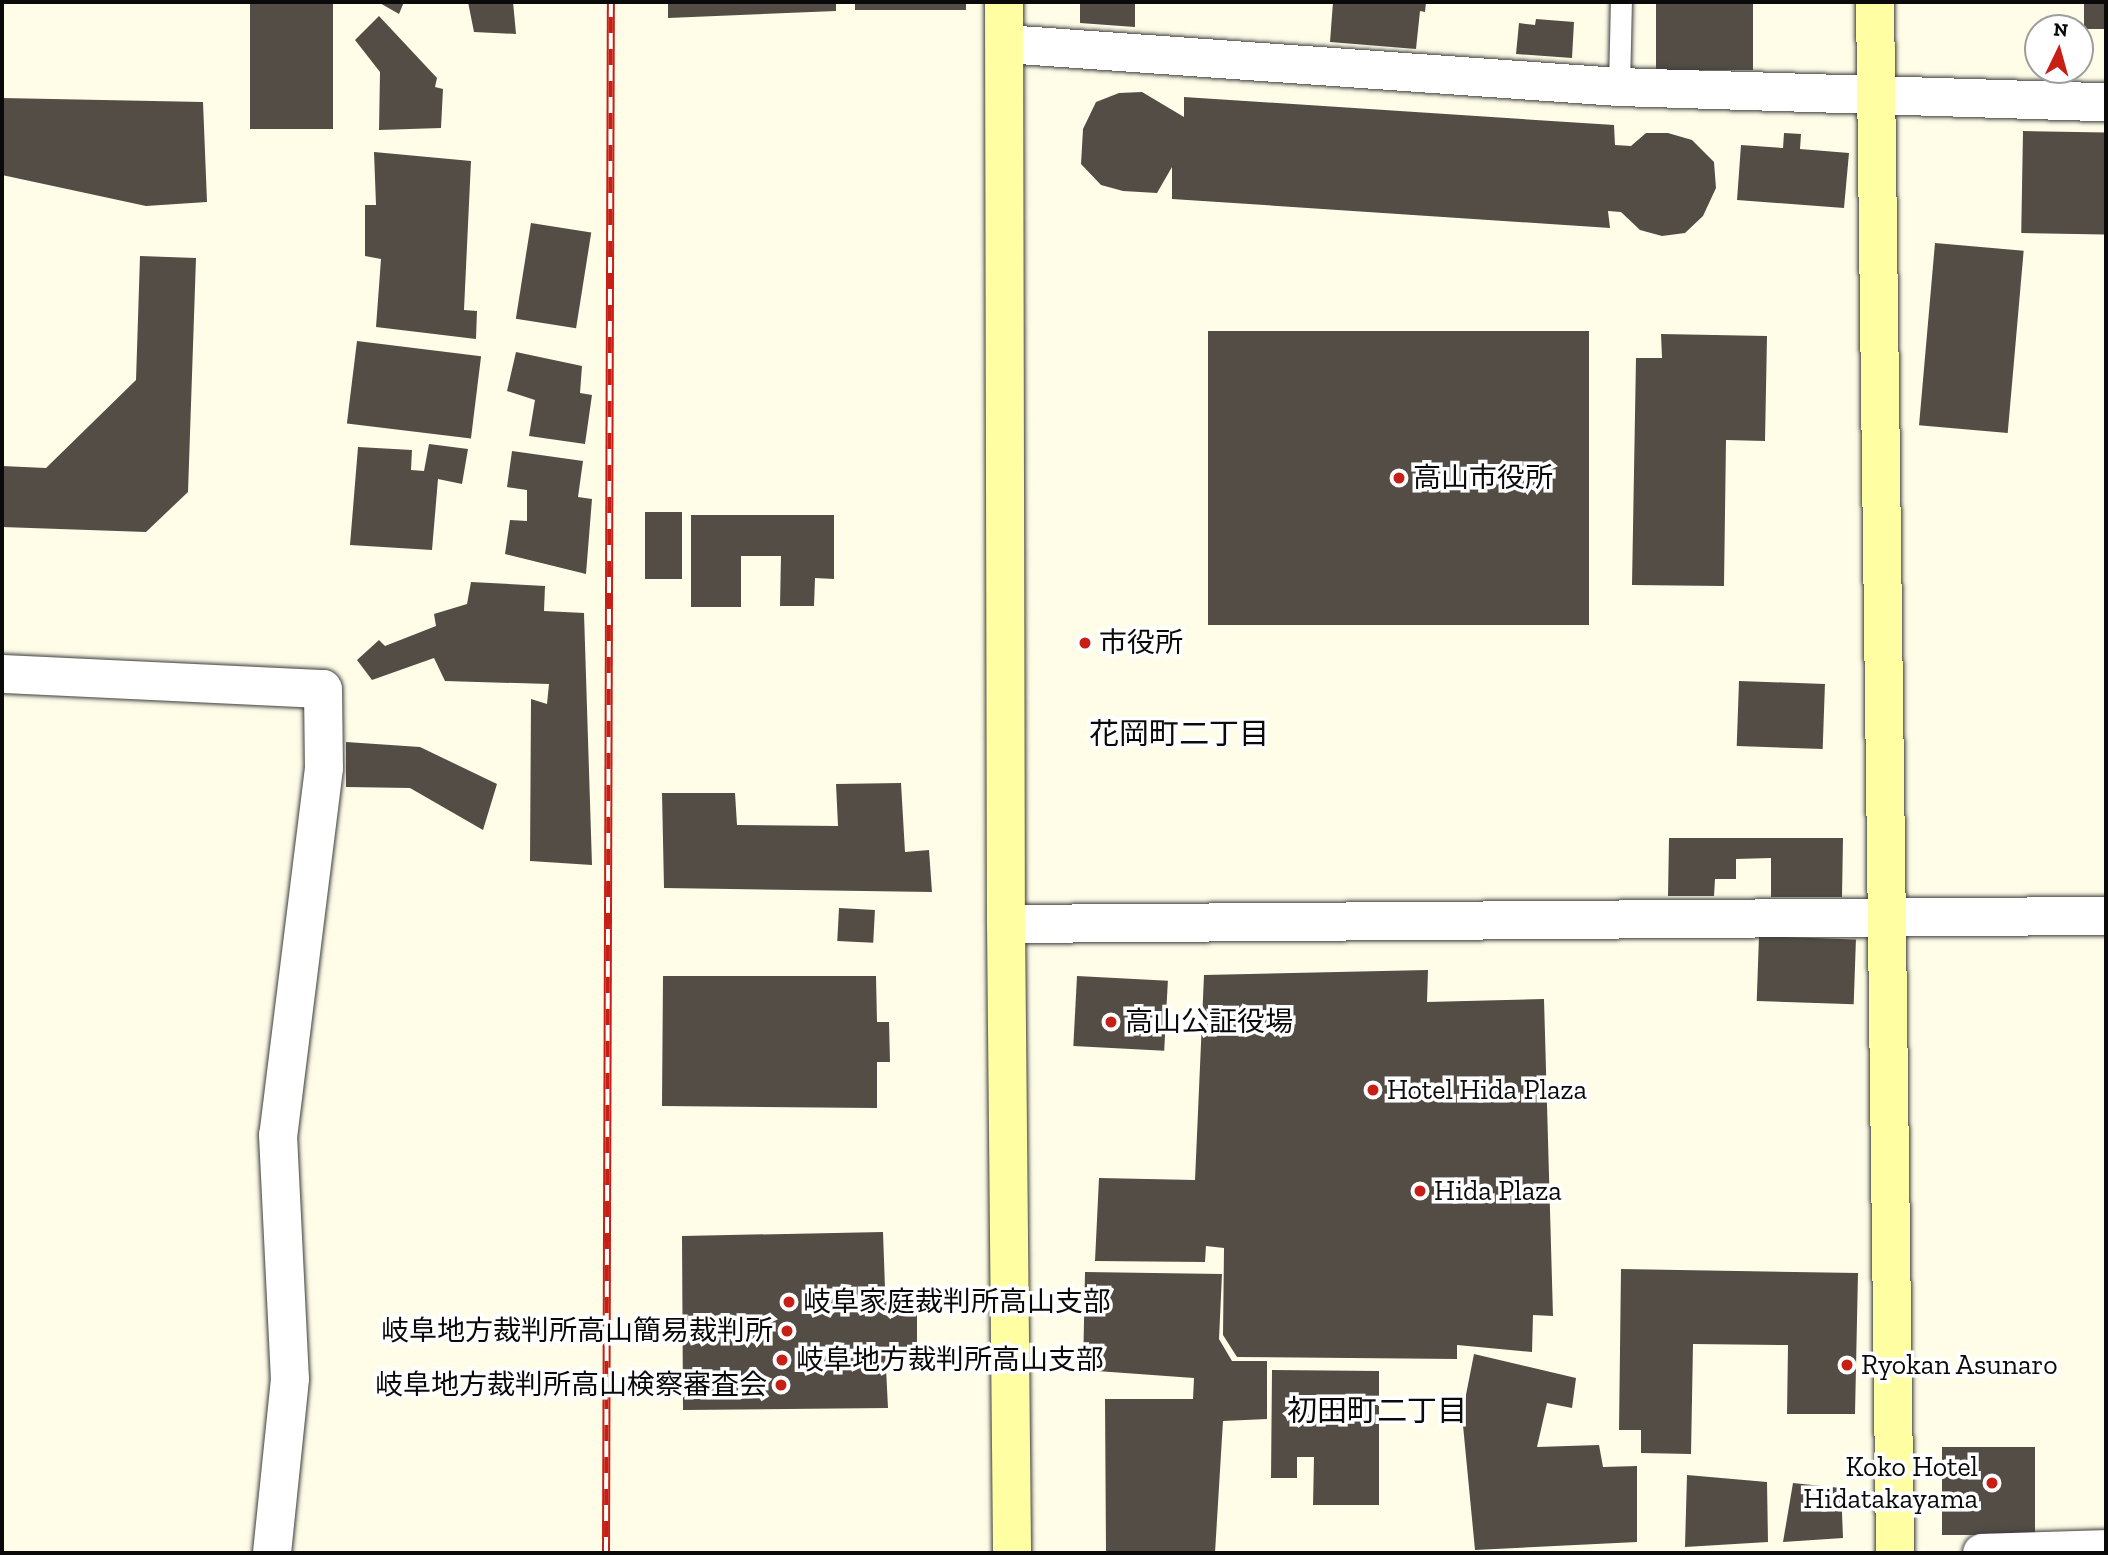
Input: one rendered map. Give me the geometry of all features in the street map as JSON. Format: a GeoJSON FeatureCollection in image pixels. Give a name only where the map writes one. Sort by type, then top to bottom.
{"type":"FeatureCollection","features":[{"type":"Feature","properties":{"kind":"street"},"geometry":{"type":"LineString","coordinates":[[1004,2],[1006,924],[1012,1553]]}},
{"type":"Feature","properties":{"kind":"street"},"geometry":{"type":"LineString","coordinates":[[1875,2],[1895,1553]]}},
{"type":"Feature","properties":{"kind":"street"},"geometry":{"type":"LineString","coordinates":[[1005,44],[1619,87],[2106,102]]}},
{"type":"Feature","properties":{"kind":"street"},"geometry":{"type":"LineString","coordinates":[[2,674],[323,689],[324,768],[278,1135],[290,1379],[272,1553]]}},
{"type":"Feature","properties":{"kind":"street"},"geometry":{"type":"LineString","coordinates":[[1006,924],[2106,916]]}},
{"type":"Feature","properties":{"kind":"street"},"geometry":{"type":"LineString","coordinates":[[1982,1553],[2106,1549]]}},
{"type":"Feature","properties":{"kind":"lane"},"geometry":{"type":"LineString","coordinates":[[1619,87],[1621,2]]}},
{"type":"Feature","properties":{"kind":"building"},"geometry":{"type":"Polygon","coordinates":[[[250,2],[333,2],[333,129],[250,129],[250,2]]]}},
{"type":"Feature","properties":{"kind":"building"},"geometry":{"type":"Polygon","coordinates":[[[378,2],[404,2],[399,14],[378,2]]]}},
{"type":"Feature","properties":{"kind":"building"},"geometry":{"type":"Polygon","coordinates":[[[468,2],[513,2],[516,34],[474,32],[468,2]]]}},
{"type":"Feature","properties":{"kind":"building"},"geometry":{"type":"Polygon","coordinates":[[[668,2],[836,2],[836,11],[668,18],[668,2]]]}},
{"type":"Feature","properties":{"kind":"building"},"geometry":{"type":"Polygon","coordinates":[[[855,2],[966,2],[966,10],[855,10],[855,2]]]}},
{"type":"Feature","properties":{"kind":"building"},"geometry":{"type":"Polygon","coordinates":[[[1080,2],[1135,2],[1135,27],[1080,23],[1080,2]]]}},
{"type":"Feature","properties":{"kind":"building"},"geometry":{"type":"Polygon","coordinates":[[[1333,2],[1426,2],[1425,12],[1420,11],[1416,49],[1330,42],[1333,2]]]}},
{"type":"Feature","properties":{"kind":"building"},"geometry":{"type":"Polygon","coordinates":[[[1656,2],[1753,2],[1753,70],[1656,70],[1656,2]]]}},
{"type":"Feature","properties":{"kind":"building"},"geometry":{"type":"Polygon","coordinates":[[[2084,2],[2106,2],[2106,29],[2094,29],[2094,14],[2084,14],[2084,2]]]}},
{"type":"Feature","properties":{"kind":"building"},"geometry":{"type":"Polygon","coordinates":[[[379,16],[437,78],[435,87],[443,89],[441,128],[379,130],[380,72],[355,40],[379,16]]]}},
{"type":"Feature","properties":{"kind":"building"},"geometry":{"type":"Polygon","coordinates":[[[1536,19],[1574,22],[1572,58],[1516,54],[1519,23],[1535,25],[1536,19]]]}},
{"type":"Feature","properties":{"kind":"building"},"geometry":{"type":"Polygon","coordinates":[[[1142,92],[1184,117],[1184,97],[1614,125],[1615,145],[1631,146],[1646,133],[1668,133],[1692,140],[1714,162],[1716,188],[1703,216],[1685,233],[1662,236],[1640,230],[1621,212],[1608,211],[1610,228],[1172,199],[1172,167],[1157,193],[1123,191],[1101,185],[1081,164],[1083,129],[1096,102],[1119,93],[1142,92]]]}},
{"type":"Feature","properties":{"kind":"building"},"geometry":{"type":"Polygon","coordinates":[[[2,98],[203,102],[207,202],[146,206],[2,175],[2,98]]]}},
{"type":"Feature","properties":{"kind":"building"},"geometry":{"type":"Polygon","coordinates":[[[2023,131],[2106,132],[2104,234],[2021,233],[2023,131]]]}},
{"type":"Feature","properties":{"kind":"building"},"geometry":{"type":"Polygon","coordinates":[[[1784,133],[1801,134],[1800,149],[1849,153],[1844,208],[1737,200],[1741,145],[1783,148],[1784,133]]]}},
{"type":"Feature","properties":{"kind":"building"},"geometry":{"type":"Polygon","coordinates":[[[374,152],[471,161],[464,310],[477,311],[476,339],[376,327],[381,259],[365,256],[365,205],[376,205],[374,152]]]}},
{"type":"Feature","properties":{"kind":"building"},"geometry":{"type":"Polygon","coordinates":[[[531,223],[591,233],[576,328],[516,319],[531,223]]]}},
{"type":"Feature","properties":{"kind":"building"},"geometry":{"type":"Polygon","coordinates":[[[1935,243],[2024,251],[2008,433],[1919,425],[1935,243]]]}},
{"type":"Feature","properties":{"kind":"building"},"geometry":{"type":"Polygon","coordinates":[[[140,256],[196,258],[188,492],[146,532],[2,527],[2,466],[46,468],[136,380],[140,256]]]}},
{"type":"Feature","properties":{"kind":"building","name":"高山市役所"},"geometry":{"type":"Polygon","coordinates":[[[1208,331],[1589,331],[1589,625],[1208,625],[1208,331]]]}},
{"type":"Feature","properties":{"kind":"building"},"geometry":{"type":"Polygon","coordinates":[[[1661,334],[1767,336],[1765,441],[1726,440],[1724,586],[1632,585],[1636,358],[1662,358],[1661,334]]]}},
{"type":"Feature","properties":{"kind":"building"},"geometry":{"type":"Polygon","coordinates":[[[357,341],[481,356],[471,439],[347,423],[357,341]]]}},
{"type":"Feature","properties":{"kind":"building"},"geometry":{"type":"Polygon","coordinates":[[[516,352],[582,366],[580,393],[592,395],[585,444],[529,436],[535,400],[507,391],[516,352]]]}},
{"type":"Feature","properties":{"kind":"building"},"geometry":{"type":"Polygon","coordinates":[[[429,444],[468,449],[462,484],[438,479],[432,550],[350,545],[358,447],[412,450],[411,470],[424,471],[429,444]]]}},
{"type":"Feature","properties":{"kind":"building"},"geometry":{"type":"Polygon","coordinates":[[[512,451],[583,461],[578,497],[592,499],[586,574],[505,554],[510,520],[527,521],[527,490],[507,487],[512,451]]]}},
{"type":"Feature","properties":{"kind":"building"},"geometry":{"type":"Polygon","coordinates":[[[645,512],[682,512],[682,579],[645,579],[645,512]]]}},
{"type":"Feature","properties":{"kind":"building"},"geometry":{"type":"Polygon","coordinates":[[[691,515],[834,515],[834,579],[815,578],[814,606],[780,606],[781,556],[741,556],[741,607],[691,607],[691,515]]]}},
{"type":"Feature","properties":{"kind":"building"},"geometry":{"type":"Polygon","coordinates":[[[471,582],[545,586],[544,611],[584,613],[592,865],[530,861],[531,699],[547,704],[549,684],[445,681],[434,658],[372,680],[357,660],[379,640],[385,646],[436,626],[434,614],[467,604],[471,582]]]}},
{"type":"Feature","properties":{"kind":"building"},"geometry":{"type":"Polygon","coordinates":[[[1739,681],[1825,684],[1823,749],[1737,746],[1739,681]]]}},
{"type":"Feature","properties":{"kind":"building"},"geometry":{"type":"Polygon","coordinates":[[[346,742],[420,747],[497,784],[483,830],[410,788],[346,787],[346,742]]]}},
{"type":"Feature","properties":{"kind":"building"},"geometry":{"type":"Polygon","coordinates":[[[901,783],[905,852],[929,850],[932,892],[664,888],[662,793],[735,793],[737,825],[838,826],[836,784],[901,783]]]}},
{"type":"Feature","properties":{"kind":"building"},"geometry":{"type":"Polygon","coordinates":[[[1669,838],[1843,838],[1842,897],[1771,897],[1771,858],[1736,859],[1736,879],[1715,879],[1714,896],[1668,896],[1669,838]]]}},
{"type":"Feature","properties":{"kind":"building"},"geometry":{"type":"Polygon","coordinates":[[[839,908],[875,910],[873,943],[837,941],[839,908]]]}},
{"type":"Feature","properties":{"kind":"building"},"geometry":{"type":"Polygon","coordinates":[[[1759,936],[1856,939],[1854,1004],[1757,1001],[1759,936]]]}},
{"type":"Feature","properties":{"kind":"building","name":"Hotel Hida Plaza"},"geometry":{"type":"Polygon","coordinates":[[[1428,970],[1427,1002],[1544,999],[1553,1316],[1533,1315],[1532,1352],[1457,1345],[1457,1359],[1237,1357],[1223,1335],[1224,1248],[1206,1246],[1205,1262],[1095,1261],[1099,1178],[1195,1180],[1204,975],[1428,970]]]}},
{"type":"Feature","properties":{"kind":"building"},"geometry":{"type":"Polygon","coordinates":[[[663,976],[876,976],[877,1022],[889,1022],[890,1062],[877,1062],[877,1108],[662,1106],[663,976]]]}},
{"type":"Feature","properties":{"kind":"building"},"geometry":{"type":"Polygon","coordinates":[[[1077,976],[1168,981],[1164,1051],[1073,1046],[1077,976]]]}},
{"type":"Feature","properties":{"kind":"building"},"geometry":{"type":"Polygon","coordinates":[[[883,1232],[885,1288],[917,1287],[917,1348],[885,1348],[888,1408],[683,1410],[682,1236],[883,1232]]]}},
{"type":"Feature","properties":{"kind":"building"},"geometry":{"type":"Polygon","coordinates":[[[1621,1269],[1858,1273],[1855,1414],[1787,1414],[1788,1345],[1693,1344],[1691,1454],[1641,1453],[1641,1430],[1619,1430],[1621,1269]]]}},
{"type":"Feature","properties":{"kind":"building"},"geometry":{"type":"Polygon","coordinates":[[[1085,1272],[1222,1274],[1219,1339],[1232,1361],[1267,1361],[1267,1419],[1223,1421],[1215,1553],[1106,1553],[1105,1399],[1193,1399],[1194,1378],[1083,1370],[1085,1272]]]}},
{"type":"Feature","properties":{"kind":"building"},"geometry":{"type":"Polygon","coordinates":[[[1474,1354],[1576,1378],[1572,1408],[1547,1403],[1537,1447],[1599,1445],[1603,1467],[1637,1466],[1637,1542],[1475,1550],[1462,1415],[1474,1354]]]}},
{"type":"Feature","properties":{"kind":"building"},"geometry":{"type":"Polygon","coordinates":[[[1272,1370],[1379,1371],[1379,1505],[1313,1505],[1314,1457],[1297,1457],[1297,1478],[1271,1478],[1272,1370]]]}},
{"type":"Feature","properties":{"kind":"building"},"geometry":{"type":"Polygon","coordinates":[[[1942,1447],[2035,1447],[2035,1535],[1942,1535],[1942,1447]]]}},
{"type":"Feature","properties":{"kind":"building"},"geometry":{"type":"Polygon","coordinates":[[[1687,1475],[1767,1482],[1768,1542],[1685,1547],[1687,1475]]]}},
{"type":"Feature","properties":{"kind":"building"},"geometry":{"type":"Polygon","coordinates":[[[1793,1483],[1841,1488],[1843,1538],[1783,1542],[1793,1483]]]}},
{"type":"Feature","properties":{"kind":"railway"},"geometry":{"type":"LineString","coordinates":[[606,1553],[611,2]]}},
{"type":"Feature","properties":{"kind":"place","name":"高山市役所"},"geometry":{"type":"Point","coordinates":[1399,478]}},
{"type":"Feature","properties":{"kind":"place","name":"市役所"},"geometry":{"type":"Point","coordinates":[1085,643]}},
{"type":"Feature","properties":{"kind":"place","name":"高山公証役場"},"geometry":{"type":"Point","coordinates":[1111,1022]}},
{"type":"Feature","properties":{"kind":"place","name":"Hotel Hida Plaza"},"geometry":{"type":"Point","coordinates":[1373,1090]}},
{"type":"Feature","properties":{"kind":"place","name":"Hida Plaza"},"geometry":{"type":"Point","coordinates":[1420,1191]}},
{"type":"Feature","properties":{"kind":"place","name":"岐阜家庭裁判所高山支部"},"geometry":{"type":"Point","coordinates":[789,1302]}},
{"type":"Feature","properties":{"kind":"place","name":"岐阜地方裁判所高山簡易裁判所"},"geometry":{"type":"Point","coordinates":[787,1331]}},
{"type":"Feature","properties":{"kind":"place","name":"岐阜地方裁判所高山支部"},"geometry":{"type":"Point","coordinates":[782,1360]}},
{"type":"Feature","properties":{"kind":"place","name":"Ryokan Asunaro"},"geometry":{"type":"Point","coordinates":[1847,1365]}},
{"type":"Feature","properties":{"kind":"place","name":"岐阜地方裁判所高山検察審査会"},"geometry":{"type":"Point","coordinates":[781,1385]}},
{"type":"Feature","properties":{"kind":"place","name":"Koko Hotel Hidatakayama"},"geometry":{"type":"Point","coordinates":[1992,1483]}},
{"type":"Feature","properties":{"kind":"district","name":"花岡町二丁目"},"geometry":{"type":"Point","coordinates":[1179,734]}},
{"type":"Feature","properties":{"kind":"district","name":"初田町二丁目"},"geometry":{"type":"Point","coordinates":[1377,1411]}}]}
